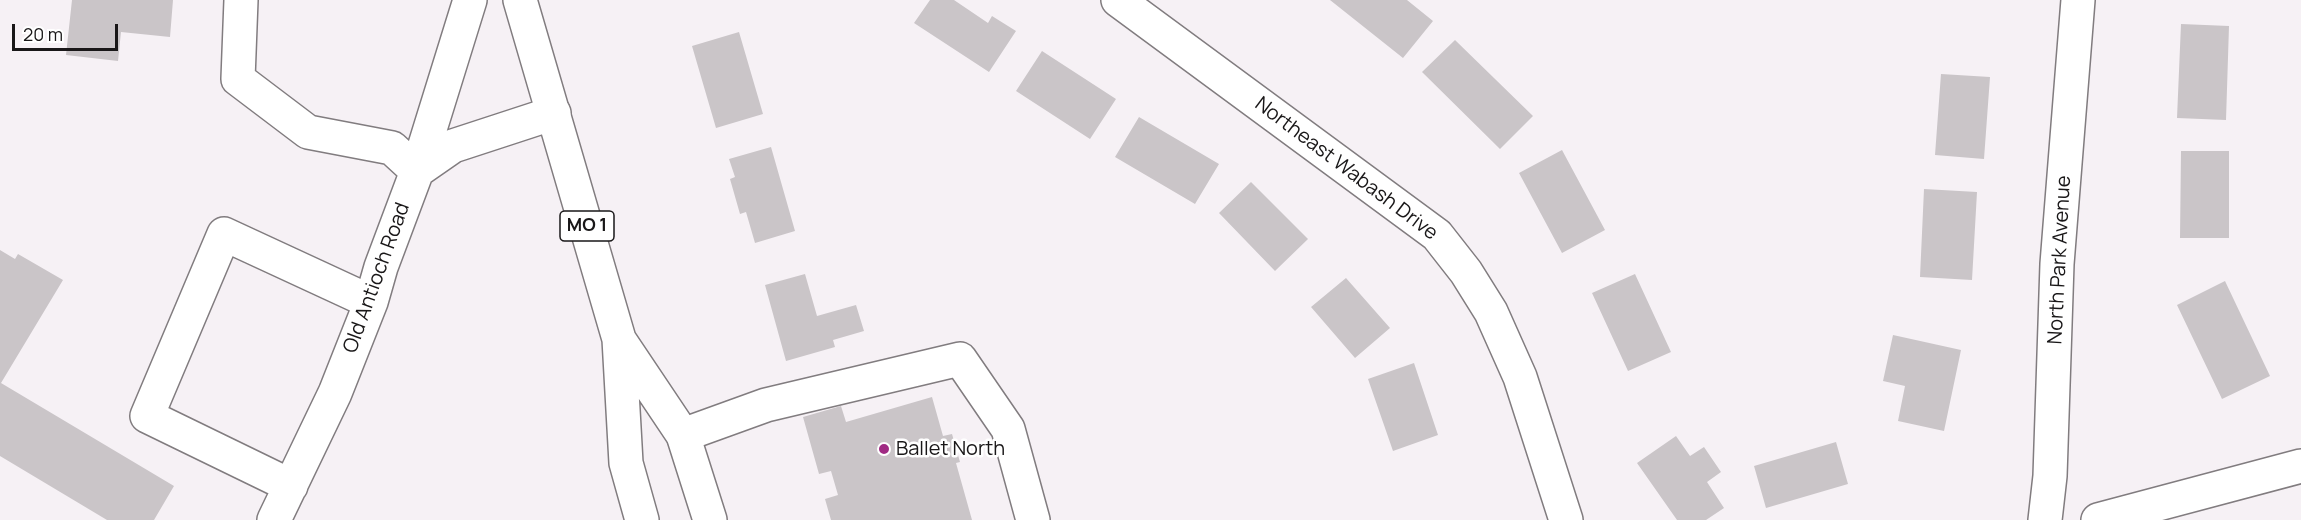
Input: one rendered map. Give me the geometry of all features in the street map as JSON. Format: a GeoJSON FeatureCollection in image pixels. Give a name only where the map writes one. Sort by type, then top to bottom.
{"type":"FeatureCollection","features":[{"type":"Feature","properties":{"kind":"street"},"geometry":{"type":"LineString","coordinates":[[241,0],[238,79],[308,132],[392,148],[417,171],[453,146],[554,113]]}},
{"type":"Feature","properties":{"kind":"street","name":"Old Antioch Road"},"geometry":{"type":"LineString","coordinates":[[274,520],[335,393],[371,302],[381,267],[417,171],[470,0]]}},
{"type":"Feature","properties":{"kind":"street","name":"MO 1"},"geometry":{"type":"LineString","coordinates":[[520,0],[619,339],[626,463],[642,520]]}},
{"type":"Feature","properties":{"kind":"street","name":"Northeast Wabash Drive"},"geometry":{"type":"LineString","coordinates":[[1118,0],[1437,235],[1466,272],[1491,312],[1520,377],[1566,520]]}},
{"type":"Feature","properties":{"kind":"street","name":"North Park Avenue"},"geometry":{"type":"LineString","coordinates":[[2046,520],[2050,476],[2057,264],[2078,0]]}},
{"type":"Feature","properties":{"kind":"street"},"geometry":{"type":"LineString","coordinates":[[291,486],[147,416],[225,234],[371,302]]}},
{"type":"Feature","properties":{"kind":"street","name":"MO 1"},"geometry":{"type":"LineString","coordinates":[[619,339],[683,435],[710,520]]}},
{"type":"Feature","properties":{"kind":"street"},"geometry":{"type":"LineString","coordinates":[[683,435],[766,405],[960,359],[1008,429],[1028,515]]}},
{"type":"Feature","properties":{"kind":"street"},"geometry":{"type":"LineString","coordinates":[[2098,520],[2301,466]]}},
{"type":"Feature","properties":{"kind":"building"},"geometry":{"type":"Polygon","coordinates":[[[72,0],[173,0],[170,37],[121,32],[118,61],[66,55],[72,0]]]}},
{"type":"Feature","properties":{"kind":"building"},"geometry":{"type":"Polygon","coordinates":[[[930,0],[954,0],[988,23],[992,16],[1016,31],[989,72],[914,23],[930,0]]]}},
{"type":"Feature","properties":{"kind":"building"},"geometry":{"type":"Polygon","coordinates":[[[1330,0],[1407,0],[1433,21],[1403,58],[1330,0]]]}},
{"type":"Feature","properties":{"kind":"building"},"geometry":{"type":"Polygon","coordinates":[[[2181,24],[2229,26],[2226,120],[2177,118],[2181,24]]]}},
{"type":"Feature","properties":{"kind":"building"},"geometry":{"type":"Polygon","coordinates":[[[739,32],[763,114],[716,128],[692,46],[739,32]]]}},
{"type":"Feature","properties":{"kind":"building"},"geometry":{"type":"Polygon","coordinates":[[[1455,40],[1533,116],[1500,149],[1422,72],[1455,40]]]}},
{"type":"Feature","properties":{"kind":"building"},"geometry":{"type":"Polygon","coordinates":[[[1042,51],[1116,99],[1090,139],[1016,91],[1042,51]]]}},
{"type":"Feature","properties":{"kind":"building"},"geometry":{"type":"Polygon","coordinates":[[[1941,74],[1990,77],[1984,159],[1935,155],[1941,74]]]}},
{"type":"Feature","properties":{"kind":"building"},"geometry":{"type":"Polygon","coordinates":[[[1139,117],[1219,164],[1195,204],[1115,157],[1139,117]]]}},
{"type":"Feature","properties":{"kind":"building"},"geometry":{"type":"Polygon","coordinates":[[[771,147],[795,231],[755,243],[746,212],[740,214],[730,179],[735,177],[729,159],[771,147]]]}},
{"type":"Feature","properties":{"kind":"building"},"geometry":{"type":"Polygon","coordinates":[[[1562,150],[1605,230],[1562,253],[1519,173],[1562,150]]]}},
{"type":"Feature","properties":{"kind":"building"},"geometry":{"type":"Polygon","coordinates":[[[2181,151],[2229,151],[2229,238],[2180,238],[2181,151]]]}},
{"type":"Feature","properties":{"kind":"building"},"geometry":{"type":"Polygon","coordinates":[[[1251,182],[1308,239],[1275,271],[1219,213],[1251,182]]]}},
{"type":"Feature","properties":{"kind":"building"},"geometry":{"type":"Polygon","coordinates":[[[1924,189],[1977,192],[1972,280],[1920,277],[1924,189]]]}},
{"type":"Feature","properties":{"kind":"building"},"geometry":{"type":"Polygon","coordinates":[[[0,250],[15,259],[18,254],[63,280],[1,383],[174,486],[154,520],[107,520],[0,456],[0,250]]]}},
{"type":"Feature","properties":{"kind":"building"},"geometry":{"type":"Polygon","coordinates":[[[805,274],[817,316],[856,305],[864,331],[833,340],[835,347],[786,361],[765,285],[805,274]]]}},
{"type":"Feature","properties":{"kind":"building"},"geometry":{"type":"Polygon","coordinates":[[[1635,274],[1671,352],[1628,371],[1592,293],[1635,274]]]}},
{"type":"Feature","properties":{"kind":"building"},"geometry":{"type":"Polygon","coordinates":[[[1346,278],[1390,328],[1355,358],[1311,307],[1346,278]]]}},
{"type":"Feature","properties":{"kind":"building"},"geometry":{"type":"Polygon","coordinates":[[[2225,281],[2270,376],[2222,399],[2177,305],[2225,281]]]}},
{"type":"Feature","properties":{"kind":"building"},"geometry":{"type":"Polygon","coordinates":[[[1893,335],[1961,350],[1944,431],[1898,421],[1905,386],[1883,381],[1893,335]]]}},
{"type":"Feature","properties":{"kind":"building"},"geometry":{"type":"Polygon","coordinates":[[[1414,363],[1438,435],[1393,451],[1368,379],[1414,363]]]}},
{"type":"Feature","properties":{"kind":"building","name":"Ballet North"},"geometry":{"type":"Polygon","coordinates":[[[932,397],[943,436],[952,434],[960,462],[956,463],[972,520],[831,520],[825,499],[838,495],[831,471],[819,474],[803,417],[841,406],[846,422],[932,397]]]}},
{"type":"Feature","properties":{"kind":"building"},"geometry":{"type":"Polygon","coordinates":[[[1676,436],[1690,456],[1704,447],[1721,472],[1707,482],[1724,508],[1706,520],[1677,520],[1637,463],[1676,436]]]}},
{"type":"Feature","properties":{"kind":"building"},"geometry":{"type":"Polygon","coordinates":[[[1836,442],[1848,484],[1766,508],[1754,466],[1836,442]]]}},
{"type":"Feature","properties":{"kind":"place","name":"Ballet North"},"geometry":{"type":"Point","coordinates":[884,449]}}]}
